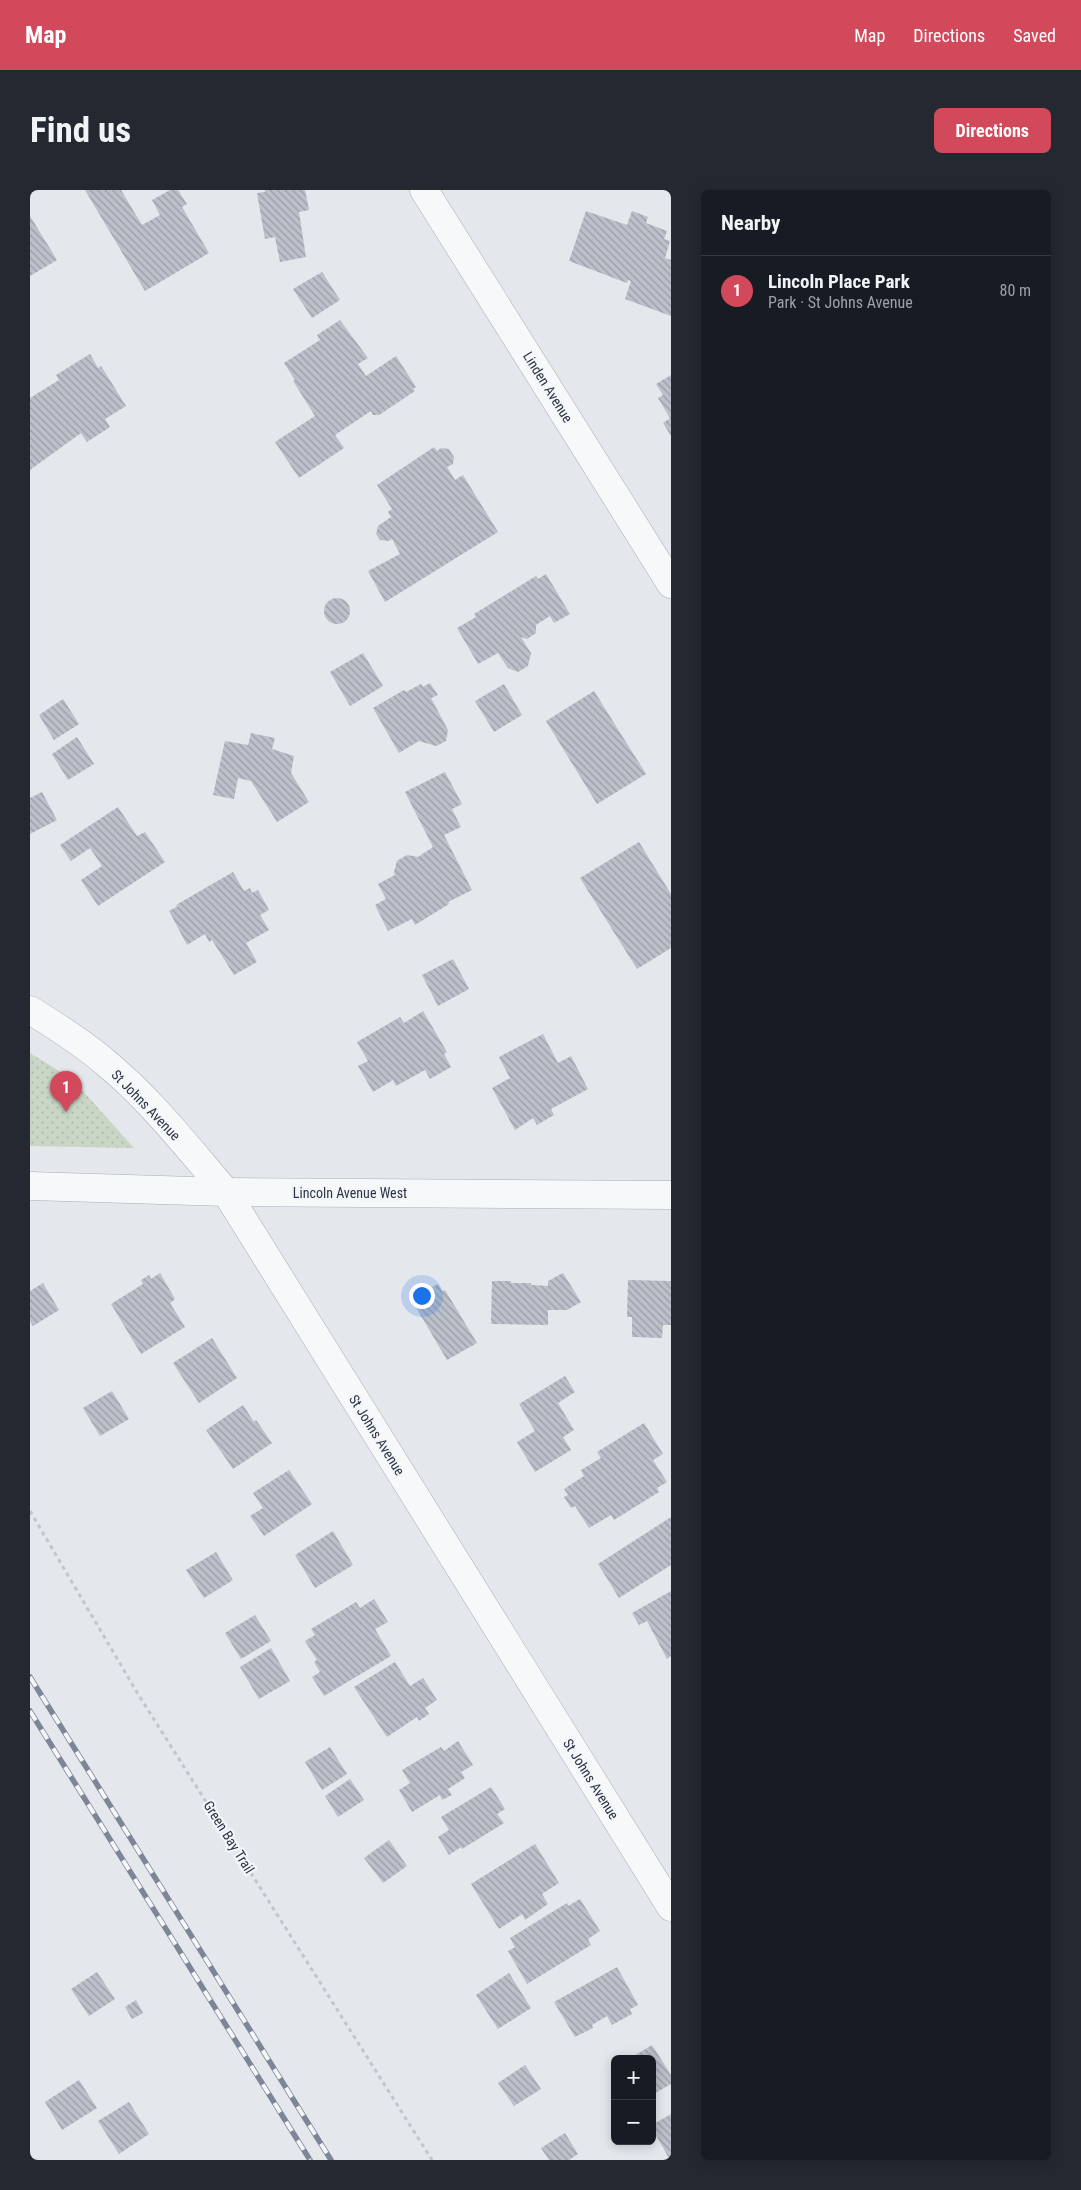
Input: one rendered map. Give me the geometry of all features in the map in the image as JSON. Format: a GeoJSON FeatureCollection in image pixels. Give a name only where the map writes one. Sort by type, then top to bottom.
{"type":"FeatureCollection","features":[{"type":"Feature","properties":{"kind":"street","name":"Linden Avenue"},"geometry":{"type":"LineString","coordinates":[[424,190],[671,584]]}},
{"type":"Feature","properties":{"kind":"street","name":"St Johns Avenue"},"geometry":{"type":"LineString","coordinates":[[30,1010],[54,1024],[106,1062],[145,1099],[226,1192],[671,1907]]}},
{"type":"Feature","properties":{"kind":"street","name":"Lincoln Avenue West"},"geometry":{"type":"LineString","coordinates":[[30,1186],[226,1192],[671,1195]]}},
{"type":"Feature","properties":{"kind":"path","name":"Green Bay Trail"},"geometry":{"type":"LineString","coordinates":[[30,1511],[138,1694],[432,2160]]}},
{"type":"Feature","properties":{"kind":"green space"},"geometry":{"type":"Polygon","coordinates":[[[30,1053],[72,1079],[134,1148],[30,1146],[30,1053]]]}},
{"type":"Feature","properties":{"kind":"building"},"geometry":{"type":"Polygon","coordinates":[[[85,190],[121,190],[142,225],[160,215],[152,200],[170,190],[178,190],[187,204],[182,207],[209,253],[145,291],[85,190]]]}},
{"type":"Feature","properties":{"kind":"building"},"geometry":{"type":"Polygon","coordinates":[[[265,190],[305,190],[309,210],[299,212],[306,257],[280,262],[275,237],[265,239],[257,193],[265,192],[265,190]]]}},
{"type":"Feature","properties":{"kind":"building"},"geometry":{"type":"Polygon","coordinates":[[[586,211],[627,225],[632,211],[648,217],[646,223],[667,231],[664,239],[670,241],[665,258],[671,260],[671,316],[625,299],[631,281],[628,280],[627,283],[569,261],[586,211]]]}},
{"type":"Feature","properties":{"kind":"building"},"geometry":{"type":"Polygon","coordinates":[[[30,216],[57,260],[30,276],[30,216]]]}},
{"type":"Feature","properties":{"kind":"building"},"geometry":{"type":"Polygon","coordinates":[[[322,272],[340,300],[312,318],[293,289],[322,272]]]}},
{"type":"Feature","properties":{"kind":"building"},"geometry":{"type":"Polygon","coordinates":[[[340,320],[368,358],[358,364],[366,376],[396,356],[416,387],[413,389],[415,391],[379,415],[373,415],[371,411],[335,435],[344,448],[299,478],[275,442],[315,416],[284,363],[320,340],[317,335],[340,320]]]}},
{"type":"Feature","properties":{"kind":"building"},"geometry":{"type":"Polygon","coordinates":[[[90,354],[98,368],[101,366],[126,406],[105,419],[110,427],[87,442],[81,433],[30,470],[30,398],[59,380],[56,375],[90,354]]]}},
{"type":"Feature","properties":{"kind":"building"},"geometry":{"type":"Polygon","coordinates":[[[671,375],[671,436],[663,423],[670,418],[658,398],[663,395],[656,384],[671,375]]]}},
{"type":"Feature","properties":{"kind":"building"},"geometry":{"type":"Polygon","coordinates":[[[434,447],[437,451],[441,448],[449,449],[454,457],[453,464],[447,467],[455,480],[463,475],[498,532],[385,602],[368,571],[400,554],[392,539],[388,541],[380,540],[376,534],[378,526],[391,517],[388,512],[392,509],[377,485],[434,447]]]}},
{"type":"Feature","properties":{"kind":"building"},"geometry":{"type":"Polygon","coordinates":[[[546,574],[570,614],[554,623],[550,616],[536,625],[536,633],[527,639],[521,637],[531,653],[528,666],[518,672],[508,668],[498,653],[478,664],[457,628],[476,617],[474,614],[536,576],[538,579],[546,574]]]}},
{"type":"Feature","properties":{"kind":"building"},"geometry":{"type":"Polygon","coordinates":[[[337,598],[346,602],[350,611],[346,620],[337,624],[328,620],[324,611],[328,602],[337,598]]]}},
{"type":"Feature","properties":{"kind":"building"},"geometry":{"type":"Polygon","coordinates":[[[363,653],[383,686],[350,706],[330,672],[363,653]]]}},
{"type":"Feature","properties":{"kind":"building"},"geometry":{"type":"Polygon","coordinates":[[[430,683],[438,695],[431,698],[448,730],[446,741],[436,746],[419,741],[399,753],[373,708],[404,690],[406,692],[421,684],[423,687],[430,683]]]}},
{"type":"Feature","properties":{"kind":"building"},"geometry":{"type":"Polygon","coordinates":[[[504,684],[522,715],[494,732],[475,701],[504,684]]]}},
{"type":"Feature","properties":{"kind":"building"},"geometry":{"type":"Polygon","coordinates":[[[594,691],[646,774],[597,804],[546,721],[594,691]]]}},
{"type":"Feature","properties":{"kind":"building"},"geometry":{"type":"Polygon","coordinates":[[[63,699],[79,724],[54,740],[39,715],[63,699]]]}},
{"type":"Feature","properties":{"kind":"building"},"geometry":{"type":"Polygon","coordinates":[[[251,733],[275,738],[272,749],[294,756],[291,773],[309,802],[277,822],[251,781],[238,778],[234,799],[213,795],[225,741],[248,745],[251,733]]]}},
{"type":"Feature","properties":{"kind":"building"},"geometry":{"type":"Polygon","coordinates":[[[77,737],[94,764],[68,780],[52,754],[77,737]]]}},
{"type":"Feature","properties":{"kind":"building"},"geometry":{"type":"Polygon","coordinates":[[[445,772],[462,804],[452,809],[461,827],[444,835],[472,890],[448,902],[449,904],[415,925],[412,919],[388,931],[375,905],[386,899],[378,884],[395,875],[397,861],[407,855],[418,857],[433,847],[405,792],[445,772]]]}},
{"type":"Feature","properties":{"kind":"building"},"geometry":{"type":"Polygon","coordinates":[[[42,792],[57,820],[30,834],[30,798],[42,792]]]}},
{"type":"Feature","properties":{"kind":"building"},"geometry":{"type":"Polygon","coordinates":[[[118,807],[137,836],[145,832],[165,862],[98,906],[81,880],[102,866],[90,848],[71,861],[60,845],[118,807]]]}},
{"type":"Feature","properties":{"kind":"building"},"geometry":{"type":"Polygon","coordinates":[[[639,842],[671,894],[671,948],[637,969],[580,878],[639,842]]]}},
{"type":"Feature","properties":{"kind":"building"},"geometry":{"type":"Polygon","coordinates":[[[233,872],[244,891],[250,888],[252,893],[258,890],[269,910],[260,915],[269,930],[246,943],[257,962],[234,975],[212,940],[209,942],[205,934],[187,945],[169,911],[233,872]]]}},
{"type":"Feature","properties":{"kind":"building"},"geometry":{"type":"Polygon","coordinates":[[[453,959],[469,989],[438,1006],[422,975],[453,959]]]}},
{"type":"Feature","properties":{"kind":"building"},"geometry":{"type":"Polygon","coordinates":[[[423,1011],[447,1052],[444,1054],[451,1067],[430,1079],[425,1070],[396,1086],[393,1080],[373,1092],[358,1066],[368,1061],[357,1042],[400,1017],[404,1023],[423,1011]]]}},
{"type":"Feature","properties":{"kind":"building"},"geometry":{"type":"Polygon","coordinates":[[[543,1034],[558,1063],[571,1056],[588,1089],[551,1109],[554,1115],[537,1125],[533,1118],[515,1130],[492,1088],[510,1078],[499,1057],[543,1034]]]}},
{"type":"Feature","properties":{"kind":"building"},"geometry":{"type":"Polygon","coordinates":[[[160,1273],[175,1299],[170,1303],[185,1327],[141,1354],[111,1304],[143,1284],[141,1280],[149,1275],[151,1279],[160,1273]]]}},
{"type":"Feature","properties":{"kind":"building"},"geometry":{"type":"Polygon","coordinates":[[[563,1273],[581,1302],[567,1310],[548,1310],[548,1325],[491,1324],[492,1281],[511,1281],[511,1283],[531,1283],[531,1285],[548,1286],[548,1281],[563,1273]]]}},
{"type":"Feature","properties":{"kind":"building"},"geometry":{"type":"Polygon","coordinates":[[[628,1280],[671,1281],[671,1325],[663,1325],[662,1338],[632,1337],[632,1317],[627,1317],[628,1280]]]}},
{"type":"Feature","properties":{"kind":"building"},"geometry":{"type":"Polygon","coordinates":[[[43,1283],[59,1310],[33,1326],[30,1321],[30,1291],[43,1283]]]}},
{"type":"Feature","properties":{"kind":"building"},"geometry":{"type":"Polygon","coordinates":[[[438,1284],[442,1291],[445,1290],[477,1343],[447,1360],[411,1299],[438,1284]]]}},
{"type":"Feature","properties":{"kind":"building"},"geometry":{"type":"Polygon","coordinates":[[[212,1338],[237,1378],[199,1403],[173,1363],[212,1338]]]}},
{"type":"Feature","properties":{"kind":"building"},"geometry":{"type":"Polygon","coordinates":[[[565,1376],[575,1392],[558,1403],[574,1430],[563,1437],[571,1450],[535,1472],[517,1442],[535,1431],[519,1404],[565,1376]]]}},
{"type":"Feature","properties":{"kind":"building"},"geometry":{"type":"Polygon","coordinates":[[[112,1391],[129,1419],[100,1436],[83,1408],[112,1391]]]}},
{"type":"Feature","properties":{"kind":"building"},"geometry":{"type":"Polygon","coordinates":[[[243,1405],[254,1422],[256,1420],[272,1443],[233,1469],[206,1430],[243,1405]]]}},
{"type":"Feature","properties":{"kind":"building"},"geometry":{"type":"Polygon","coordinates":[[[644,1423],[663,1454],[653,1460],[667,1482],[657,1488],[659,1492],[614,1520],[611,1515],[589,1528],[575,1506],[571,1508],[564,1497],[568,1495],[564,1489],[584,1476],[581,1470],[601,1458],[597,1452],[644,1423]]]}},
{"type":"Feature","properties":{"kind":"building"},"geometry":{"type":"Polygon","coordinates":[[[289,1470],[312,1504],[264,1536],[250,1516],[263,1508],[253,1493],[289,1470]]]}},
{"type":"Feature","properties":{"kind":"building"},"geometry":{"type":"Polygon","coordinates":[[[671,1517],[671,1565],[619,1598],[598,1564],[671,1517]]]}},
{"type":"Feature","properties":{"kind":"building"},"geometry":{"type":"Polygon","coordinates":[[[333,1531],[353,1565],[315,1588],[295,1555],[333,1531]]]}},
{"type":"Feature","properties":{"kind":"building"},"geometry":{"type":"Polygon","coordinates":[[[216,1552],[233,1580],[204,1598],[186,1570],[216,1552]]]}},
{"type":"Feature","properties":{"kind":"building"},"geometry":{"type":"Polygon","coordinates":[[[671,1591],[671,1656],[667,1659],[647,1621],[639,1625],[632,1613],[671,1591]]]}},
{"type":"Feature","properties":{"kind":"building"},"geometry":{"type":"Polygon","coordinates":[[[374,1599],[388,1622],[375,1629],[391,1656],[324,1696],[312,1677],[320,1672],[314,1662],[317,1660],[305,1641],[315,1635],[311,1629],[356,1602],[360,1608],[374,1599]]]}},
{"type":"Feature","properties":{"kind":"building"},"geometry":{"type":"Polygon","coordinates":[[[255,1615],[271,1641],[241,1659],[225,1633],[255,1615]]]}},
{"type":"Feature","properties":{"kind":"building"},"geometry":{"type":"Polygon","coordinates":[[[271,1648],[290,1681],[259,1699],[240,1667],[271,1648]]]}},
{"type":"Feature","properties":{"kind":"building"},"geometry":{"type":"Polygon","coordinates":[[[395,1662],[410,1686],[423,1678],[437,1700],[425,1708],[429,1714],[419,1721],[417,1717],[387,1737],[354,1687],[395,1662]]]}},
{"type":"Feature","properties":{"kind":"building"},"geometry":{"type":"Polygon","coordinates":[[[458,1741],[473,1765],[461,1772],[465,1778],[448,1789],[452,1795],[442,1800],[440,1795],[412,1812],[399,1790],[410,1783],[402,1770],[441,1747],[444,1751],[458,1741]]]}},
{"type":"Feature","properties":{"kind":"building"},"geometry":{"type":"Polygon","coordinates":[[[330,1747],[347,1774],[322,1790],[305,1762],[330,1747]]]}},
{"type":"Feature","properties":{"kind":"building"},"geometry":{"type":"Polygon","coordinates":[[[350,1779],[364,1800],[338,1817],[325,1796],[350,1779]]]}},
{"type":"Feature","properties":{"kind":"building"},"geometry":{"type":"Polygon","coordinates":[[[491,1787],[505,1809],[497,1814],[504,1823],[449,1855],[438,1837],[449,1830],[441,1817],[491,1787]]]}},
{"type":"Feature","properties":{"kind":"building"},"geometry":{"type":"Polygon","coordinates":[[[389,1840],[407,1866],[383,1883],[364,1858],[389,1840]]]}},
{"type":"Feature","properties":{"kind":"building"},"geometry":{"type":"Polygon","coordinates":[[[535,1844],[559,1883],[542,1894],[548,1904],[525,1920],[522,1914],[499,1929],[471,1884],[535,1844]]]}},
{"type":"Feature","properties":{"kind":"building"},"geometry":{"type":"Polygon","coordinates":[[[580,1899],[600,1931],[588,1939],[591,1945],[527,1984],[508,1951],[515,1947],[510,1938],[567,1903],[568,1906],[580,1899]]]}},
{"type":"Feature","properties":{"kind":"building"},"geometry":{"type":"Polygon","coordinates":[[[617,1967],[638,2005],[630,2009],[632,2014],[612,2025],[607,2016],[592,2025],[593,2028],[575,2037],[554,2002],[617,1967]]]}},
{"type":"Feature","properties":{"kind":"building"},"geometry":{"type":"Polygon","coordinates":[[[97,1972],[115,1999],[89,2016],[71,1989],[97,1972]]]}},
{"type":"Feature","properties":{"kind":"building"},"geometry":{"type":"Polygon","coordinates":[[[509,1973],[531,2008],[498,2029],[476,1995],[509,1973]]]}},
{"type":"Feature","properties":{"kind":"building"},"geometry":{"type":"Polygon","coordinates":[[[136,2000],[143,2013],[132,2019],[125,2007],[136,2000]]]}},
{"type":"Feature","properties":{"kind":"building"},"geometry":{"type":"Polygon","coordinates":[[[652,2045],[671,2075],[671,2084],[656,2093],[656,2055],[636,2055],[652,2045]]]}},
{"type":"Feature","properties":{"kind":"building"},"geometry":{"type":"Polygon","coordinates":[[[525,2065],[541,2089],[514,2106],[498,2083],[525,2065]]]}},
{"type":"Feature","properties":{"kind":"building"},"geometry":{"type":"Polygon","coordinates":[[[79,2080],[97,2108],[62,2130],[45,2102],[79,2080]]]}},
{"type":"Feature","properties":{"kind":"building"},"geometry":{"type":"Polygon","coordinates":[[[129,2102],[149,2134],[119,2154],[98,2121],[129,2102]]]}},
{"type":"Feature","properties":{"kind":"building"},"geometry":{"type":"Polygon","coordinates":[[[671,2114],[671,2160],[656,2135],[656,2123],[671,2114]]]}},
{"type":"Feature","properties":{"kind":"building"},"geometry":{"type":"Polygon","coordinates":[[[565,2133],[578,2154],[569,2160],[549,2160],[541,2148],[565,2133]]]}},
{"type":"Feature","properties":{"kind":"railway"},"geometry":{"type":"LineString","coordinates":[[30,1677],[331,2160]]}},
{"type":"Feature","properties":{"kind":"railway"},"geometry":{"type":"LineString","coordinates":[[30,1711],[310,2160]]}},
{"type":"Feature","properties":{"kind":"place","name":"Lincoln Place Park"},"geometry":{"type":"Point","coordinates":[66,1112]}}]}
